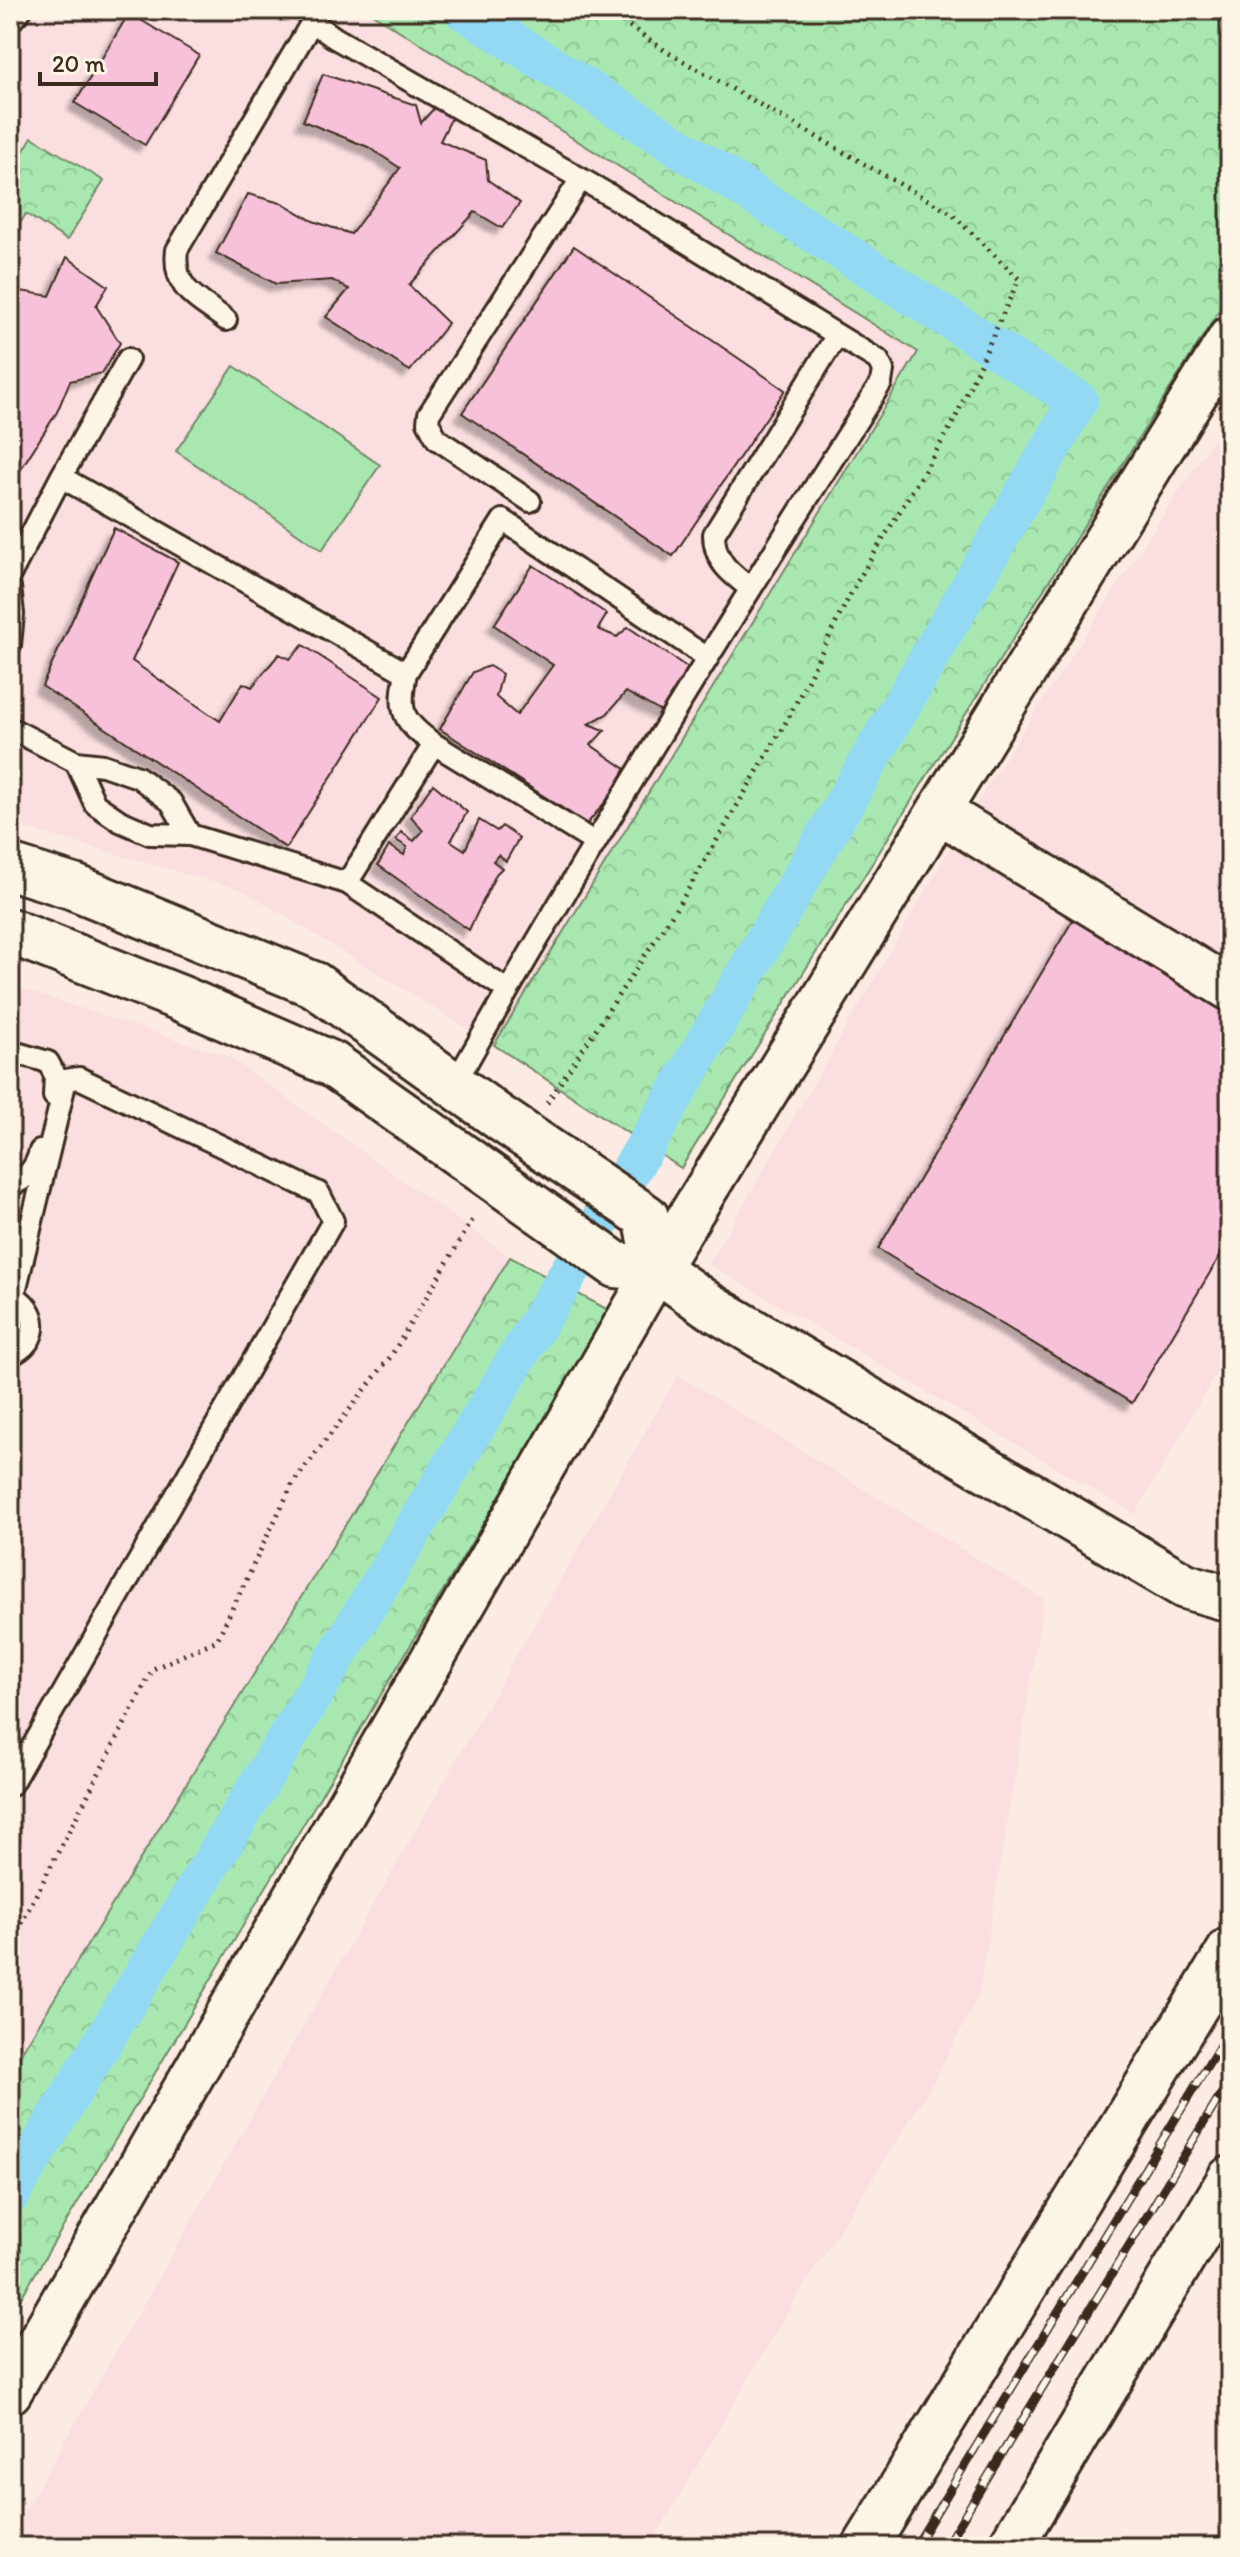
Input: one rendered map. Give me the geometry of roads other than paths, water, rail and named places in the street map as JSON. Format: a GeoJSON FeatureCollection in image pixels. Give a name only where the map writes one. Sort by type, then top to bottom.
{"type":"FeatureCollection","features":[{"type":"Feature","properties":{"kind":"street"},"geometry":{"type":"LineString","coordinates":[[10,2392],[636,1267],[940,812],[1230,338]]}},
{"type":"Feature","properties":{"kind":"street"},"geometry":{"type":"LineString","coordinates":[[940,812],[1230,989]]}},
{"type":"Feature","properties":{"kind":"street"},"geometry":{"type":"LineString","coordinates":[[10,867],[74,887],[315,985],[646,1217],[636,1267]]}},
{"type":"Feature","properties":{"kind":"street"},"geometry":{"type":"LineString","coordinates":[[10,931],[180,998],[332,1064],[545,1215],[708,1305],[1185,1586],[1230,1599]]}},
{"type":"Feature","properties":{"kind":"street"},"geometry":{"type":"LineString","coordinates":[[865,2547],[1230,1950]]}},
{"type":"Feature","properties":{"kind":"street"},"geometry":{"type":"LineString","coordinates":[[1010,2547],[1230,2179]]}},
{"type":"Feature","properties":{"kind":"lane"},"geometry":{"type":"LineString","coordinates":[[10,22],[21,10]]}},
{"type":"Feature","properties":{"kind":"lane"},"geometry":{"type":"LineString","coordinates":[[226,320],[180,283],[175,266],[177,250],[310,16],[335,38],[581,179],[878,360],[883,370],[881,383],[706,657],[594,842],[454,1085]]}},
{"type":"Feature","properties":{"kind":"lane"},"geometry":{"type":"LineString","coordinates":[[530,501],[437,439],[428,422],[429,414],[581,179]]}},
{"type":"Feature","properties":{"kind":"lane"},"geometry":{"type":"LineString","coordinates":[[750,588],[724,567],[717,556],[714,534],[837,335]]}},
{"type":"Feature","properties":{"kind":"lane"},"geometry":{"type":"LineString","coordinates":[[10,575],[128,359]]}},
{"type":"Feature","properties":{"kind":"lane"},"geometry":{"type":"LineString","coordinates":[[61,477],[406,673]]}},
{"type":"Feature","properties":{"kind":"lane"},"geometry":{"type":"LineString","coordinates":[[594,842],[410,727],[404,713],[402,694],[406,673],[503,520],[706,657]]}},
{"type":"Feature","properties":{"kind":"lane"},"geometry":{"type":"LineString","coordinates":[[10,587],[13,614],[10,645]]}},
{"type":"Feature","properties":{"kind":"lane"},"geometry":{"type":"LineString","coordinates":[[10,728],[76,762],[103,765],[138,777],[171,802],[190,835]]}},
{"type":"Feature","properties":{"kind":"lane"},"geometry":{"type":"LineString","coordinates":[[347,883],[434,744]]}},
{"type":"Feature","properties":{"kind":"lane"},"geometry":{"type":"LineString","coordinates":[[76,762],[95,804],[120,821],[150,834],[190,835],[347,883],[507,990]]}},
{"type":"Feature","properties":{"kind":"lane"},"geometry":{"type":"LineString","coordinates":[[10,1051],[48,1062],[55,1075],[56,1087],[32,1171],[19,1183],[10,1185]]}},
{"type":"Feature","properties":{"kind":"lane"},"geometry":{"type":"LineString","coordinates":[[10,1355],[28,1344],[34,1325],[27,1306],[12,1295],[66,1080],[79,1078],[319,1193],[333,1221],[10,1786]]}},
{"type":"Feature","properties":{"kind":"waterway"},"geometry":{"type":"LineString","coordinates":[[10,2195],[643,1150],[1078,401],[463,10]]}},
{"type":"Feature","properties":{"kind":"railway"},"geometry":{"type":"LineString","coordinates":[[915,2547],[1230,2029]]}},
{"type":"Feature","properties":{"kind":"railway"},"geometry":{"type":"LineString","coordinates":[[945,2547],[1230,2080]]}}]}
